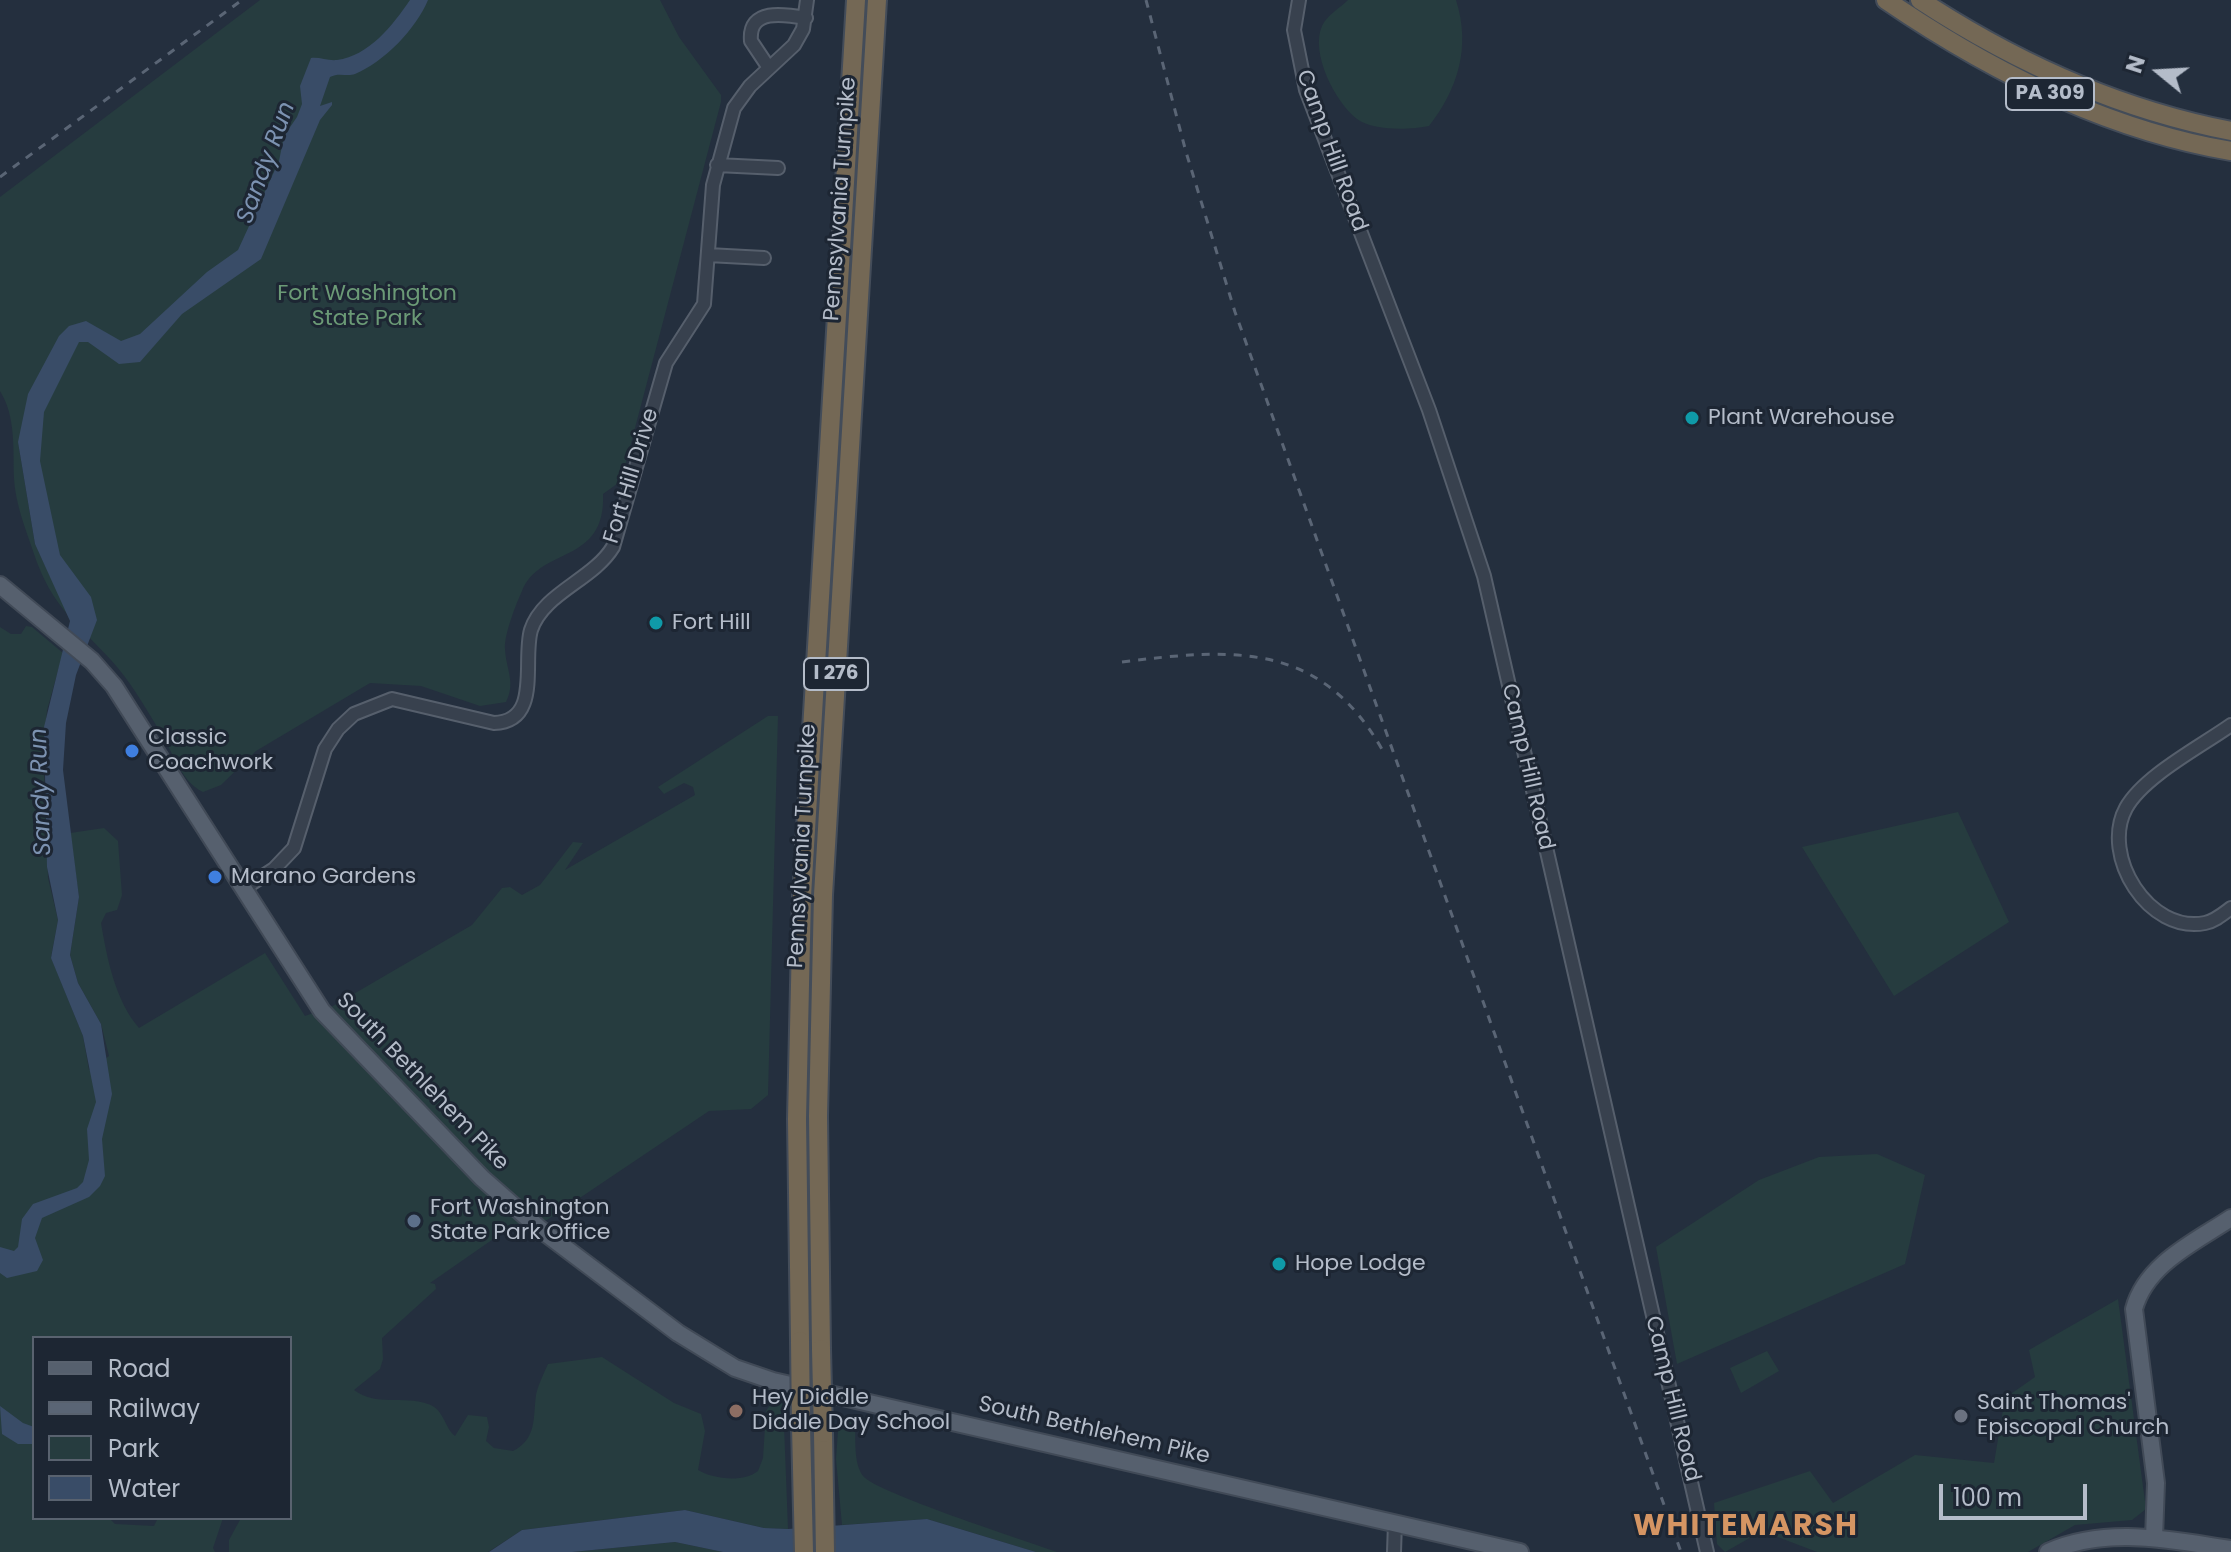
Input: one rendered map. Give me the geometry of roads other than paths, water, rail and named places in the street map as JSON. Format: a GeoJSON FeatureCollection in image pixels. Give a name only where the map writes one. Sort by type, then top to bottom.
{"type":"FeatureCollection","features":[{"type":"Feature","properties":{"kind":"highway","name":"Pennsylvania Turnpike"},"geometry":{"type":"LineString","coordinates":[[804,1552],[797,1119],[802,910],[856,0]]}},
{"type":"Feature","properties":{"kind":"highway","name":"Pennsylvania Turnpike"},"geometry":{"type":"LineString","coordinates":[[825,1552],[818,1116],[823,895],[877,0]]}},
{"type":"Feature","properties":{"kind":"highway","name":"PA 309"},"geometry":{"type":"LineString","coordinates":[[1886,0],[1977,58],[2060,99],[2137,127],[2231,151]]}},
{"type":"Feature","properties":{"kind":"highway","name":"PA 309"},"geometry":{"type":"LineString","coordinates":[[1920,0],[1991,45],[2062,80],[2146,110],[2231,131]]}},
{"type":"Feature","properties":{"kind":"main road","name":"South Bethlehem Pike"},"geometry":{"type":"LineString","coordinates":[[0,585],[92,661],[114,686],[322,1011],[482,1178],[540,1229],[659,1320],[735,1368],[773,1381],[1520,1552]]}},
{"type":"Feature","properties":{"kind":"main road"},"geometry":{"type":"LineString","coordinates":[[2154,1538],[2156,1483],[2134,1309],[2138,1295],[2153,1273],[2231,1218]]}},
{"type":"Feature","properties":{"kind":"main road"},"geometry":{"type":"LineString","coordinates":[[2048,1552],[2090,1538],[2113,1535],[2231,1549]]}},
{"type":"Feature","properties":{"kind":"street","name":"Fort Hill Drive"},"geometry":{"type":"LineString","coordinates":[[243,889],[274,869],[291,852],[300,835],[325,749],[338,729],[354,714],[370,704],[392,699],[413,701],[494,723],[512,718],[520,711],[526,695],[534,624],[554,600],[597,567],[619,534],[666,363],[704,304],[717,165],[739,99],[794,45],[806,18],[807,0]]}},
{"type":"Feature","properties":{"kind":"street","name":"Camp Hill Road"},"geometry":{"type":"LineString","coordinates":[[1299,0],[1294,30],[1306,90],[1429,410],[1484,576],[1707,1552]]}},
{"type":"Feature","properties":{"kind":"street"},"geometry":{"type":"LineString","coordinates":[[769,68],[751,41],[756,21],[777,14],[806,18]]}},
{"type":"Feature","properties":{"kind":"street"},"geometry":{"type":"LineString","coordinates":[[717,165],[778,168]]}},
{"type":"Feature","properties":{"kind":"street"},"geometry":{"type":"LineString","coordinates":[[708,255],[764,258]]}},
{"type":"Feature","properties":{"kind":"street"},"geometry":{"type":"LineString","coordinates":[[2231,725],[2137,791],[2124,811],[2119,829],[2119,855],[2131,883],[2147,903],[2180,921],[2201,924],[2214,921],[2231,908]]}},
{"type":"Feature","properties":{"kind":"street"},"geometry":{"type":"LineString","coordinates":[[1394,1552],[1395,1523]]}},
{"type":"Feature","properties":{"kind":"water"},"geometry":{"type":"Polygon","coordinates":[[[410,0],[428,0],[416,22],[398,43],[366,69],[355,74],[330,77],[320,106],[332,102],[332,105],[320,120],[261,259],[182,314],[140,362],[119,364],[88,342],[79,342],[44,412],[40,461],[60,555],[91,597],[97,620],[76,675],[66,723],[63,770],[79,897],[70,955],[78,983],[101,1024],[112,1094],[102,1139],[105,1176],[100,1186],[89,1197],[42,1218],[35,1238],[43,1260],[37,1271],[7,1278],[0,1273],[0,1247],[14,1251],[18,1247],[22,1219],[33,1204],[77,1188],[83,1182],[89,1160],[87,1129],[96,1102],[83,1036],[51,958],[58,920],[47,867],[44,727],[70,621],[35,544],[18,442],[28,394],[59,336],[69,326],[86,321],[121,341],[140,334],[207,272],[238,250],[279,161],[284,136],[302,104],[300,86],[311,58],[337,60],[360,52],[388,29],[410,0]]]}},
{"type":"Feature","properties":{"kind":"water"},"geometry":{"type":"Polygon","coordinates":[[[0,1406],[32,1426],[32,1444],[18,1444],[2,1434],[0,1406]]]}},
{"type":"Feature","properties":{"kind":"water"},"geometry":{"type":"Polygon","coordinates":[[[685,1510],[764,1528],[788,1529],[927,1519],[1036,1552],[723,1552],[675,1542],[572,1552],[489,1552],[522,1530],[685,1510]]]}},
{"type":"Feature","properties":{"kind":"railway"},"geometry":{"type":"LineString","coordinates":[[0,177],[242,0]]}},
{"type":"Feature","properties":{"kind":"railway"},"geometry":{"type":"LineString","coordinates":[[1146,0],[1186,152],[1235,312],[1681,1552]]}},
{"type":"Feature","properties":{"kind":"railway"},"geometry":{"type":"LineString","coordinates":[[1122,662],[1201,655],[1237,655],[1271,660],[1302,671],[1332,689],[1359,715],[1383,751]]}},
{"type":"Feature","properties":{"kind":"place","name":"Plant Warehouse"},"geometry":{"type":"Point","coordinates":[1692,418]}},
{"type":"Feature","properties":{"kind":"place","name":"Fort Hill"},"geometry":{"type":"Point","coordinates":[656,623]}},
{"type":"Feature","properties":{"kind":"place","name":"Classic Coachwork"},"geometry":{"type":"Point","coordinates":[132,751]}},
{"type":"Feature","properties":{"kind":"place","name":"Marano Gardens"},"geometry":{"type":"Point","coordinates":[215,877]}},
{"type":"Feature","properties":{"kind":"place","name":"Fort Washington State Park Office"},"geometry":{"type":"Point","coordinates":[414,1221]}},
{"type":"Feature","properties":{"kind":"place","name":"Hope Lodge"},"geometry":{"type":"Point","coordinates":[1279,1264]}},
{"type":"Feature","properties":{"kind":"place","name":"Hey Diddle Diddle Day School"},"geometry":{"type":"Point","coordinates":[736,1411]}},
{"type":"Feature","properties":{"kind":"place","name":"Saint Thomas' Episcopal Church"},"geometry":{"type":"Point","coordinates":[1961,1416]}},
{"type":"Feature","properties":{"kind":"district","name":"WHITEMARSH"},"geometry":{"type":"Point","coordinates":[1746,1527]}},
{"type":"Feature","properties":{"kind":"water label","name":"Sandy Run"},"geometry":{"type":"Point","coordinates":[267,163]}},
{"type":"Feature","properties":{"kind":"water label","name":"Sandy Run"},"geometry":{"type":"Point","coordinates":[42,792]}},
{"type":"Feature","properties":{"kind":"park label","name":"Fort Washington State Park"},"geometry":{"type":"Point","coordinates":[367,306]}}]}
